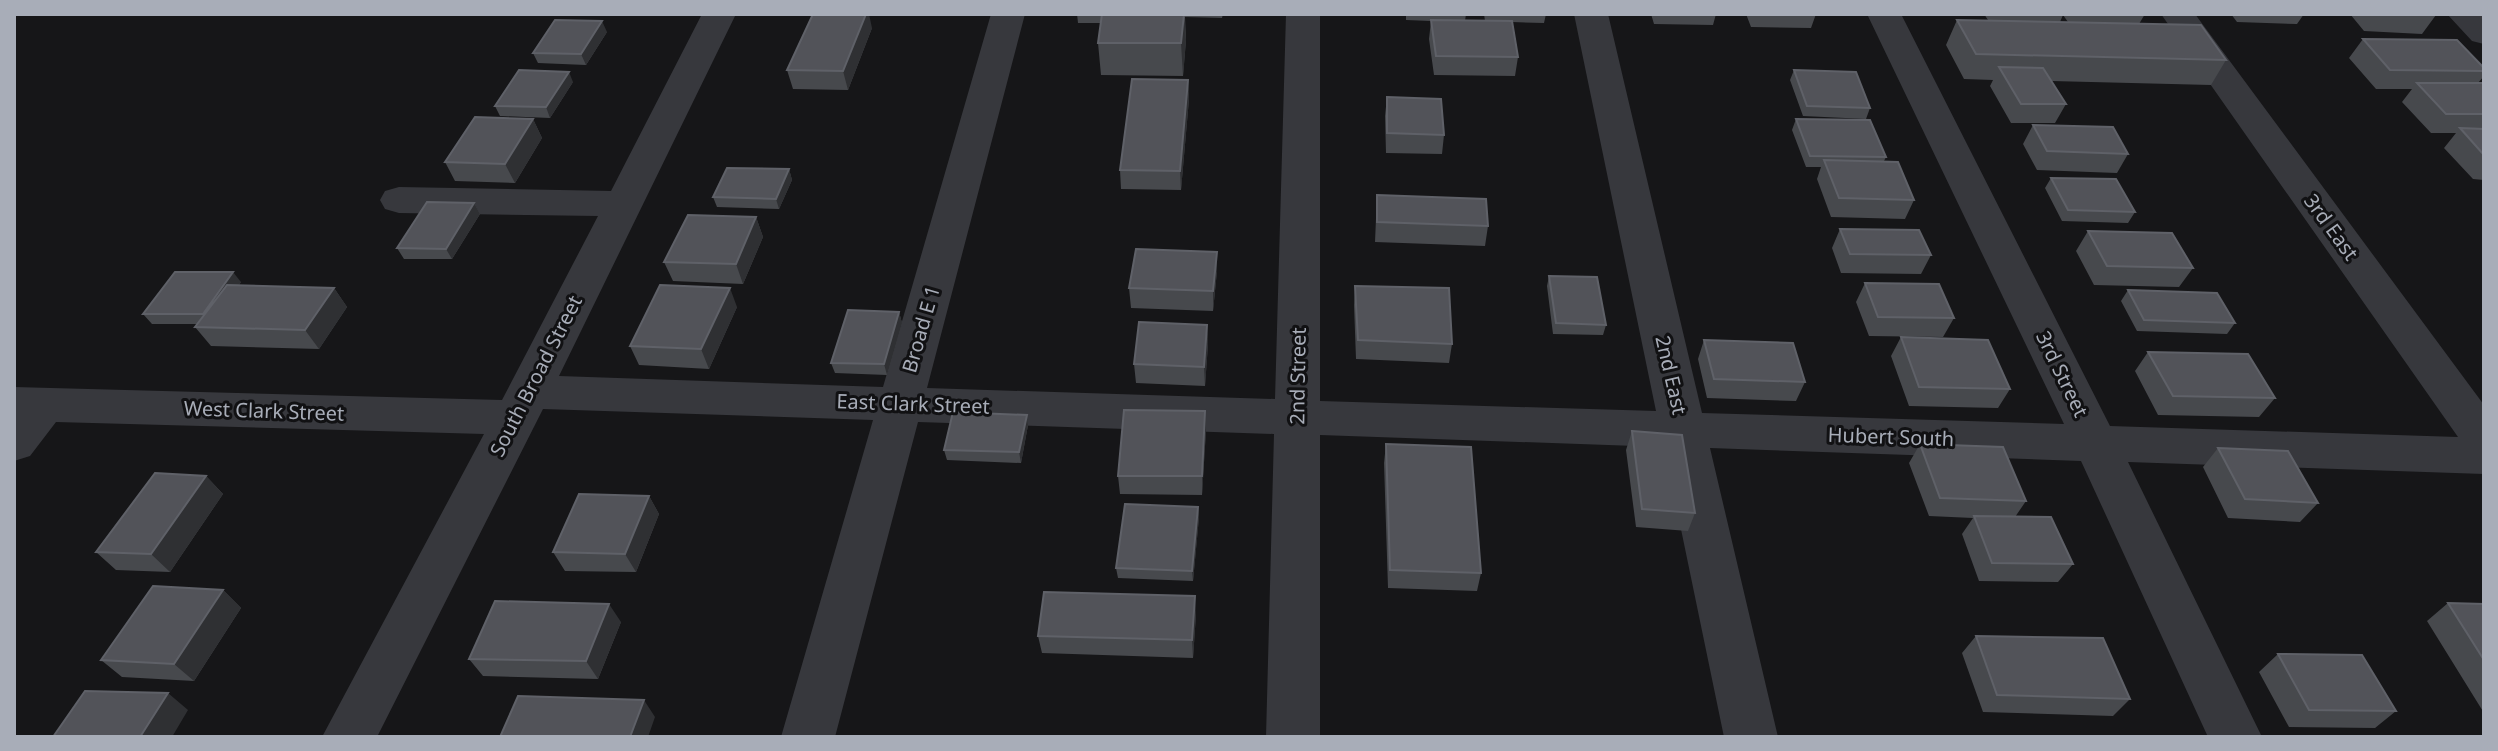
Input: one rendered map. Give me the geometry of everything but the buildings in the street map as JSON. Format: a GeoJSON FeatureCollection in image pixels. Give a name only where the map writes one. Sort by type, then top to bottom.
{"type":"FeatureCollection","features":[{"type":"Feature","properties":{"kind":"street","name":"South Broad Street"},"geometry":{"type":"LineString","coordinates":[[349,737],[522,405],[719,14]]}},
{"type":"Feature","properties":{"kind":"street","name":"Broad E 1"},"geometry":{"type":"LineString","coordinates":[[808,737],[1008,14]]}},
{"type":"Feature","properties":{"kind":"street","name":"2nd Street"},"geometry":{"type":"LineString","coordinates":[[1293,737],[1303,14]]}},
{"type":"Feature","properties":{"kind":"street","name":"2nd East"},"geometry":{"type":"LineString","coordinates":[[1591,14],[1751,737]]}},
{"type":"Feature","properties":{"kind":"street","name":"3rd Street"},"geometry":{"type":"LineString","coordinates":[[1884,14],[2096,443],[2235,737]]}},
{"type":"Feature","properties":{"kind":"street","name":"3rd East"},"geometry":{"type":"LineString","coordinates":[[2178,14],[2484,439]]}},
{"type":"Feature","properties":{"kind":"street"},"geometry":{"type":"LineString","coordinates":[[2464,14],[2484,34]]}},
{"type":"Feature","properties":{"kind":"street"},"geometry":{"type":"LineString","coordinates":[[399,200],[623,204]]}},
{"type":"Feature","properties":{"kind":"street"},"geometry":{"type":"LineString","coordinates":[[14,443],[29,404]]}},
{"type":"Feature","properties":{"kind":"street","name":"West Clark Street"},"geometry":{"type":"LineString","coordinates":[[29,404],[522,405]]}},
{"type":"Feature","properties":{"kind":"street","name":"East Clark Street"},"geometry":{"type":"LineString","coordinates":[[522,405],[900,404],[1297,417]]}},
{"type":"Feature","properties":{"kind":"street","name":"Hubert South"},"geometry":{"type":"LineString","coordinates":[[1297,417],[2484,456]]}}]}
